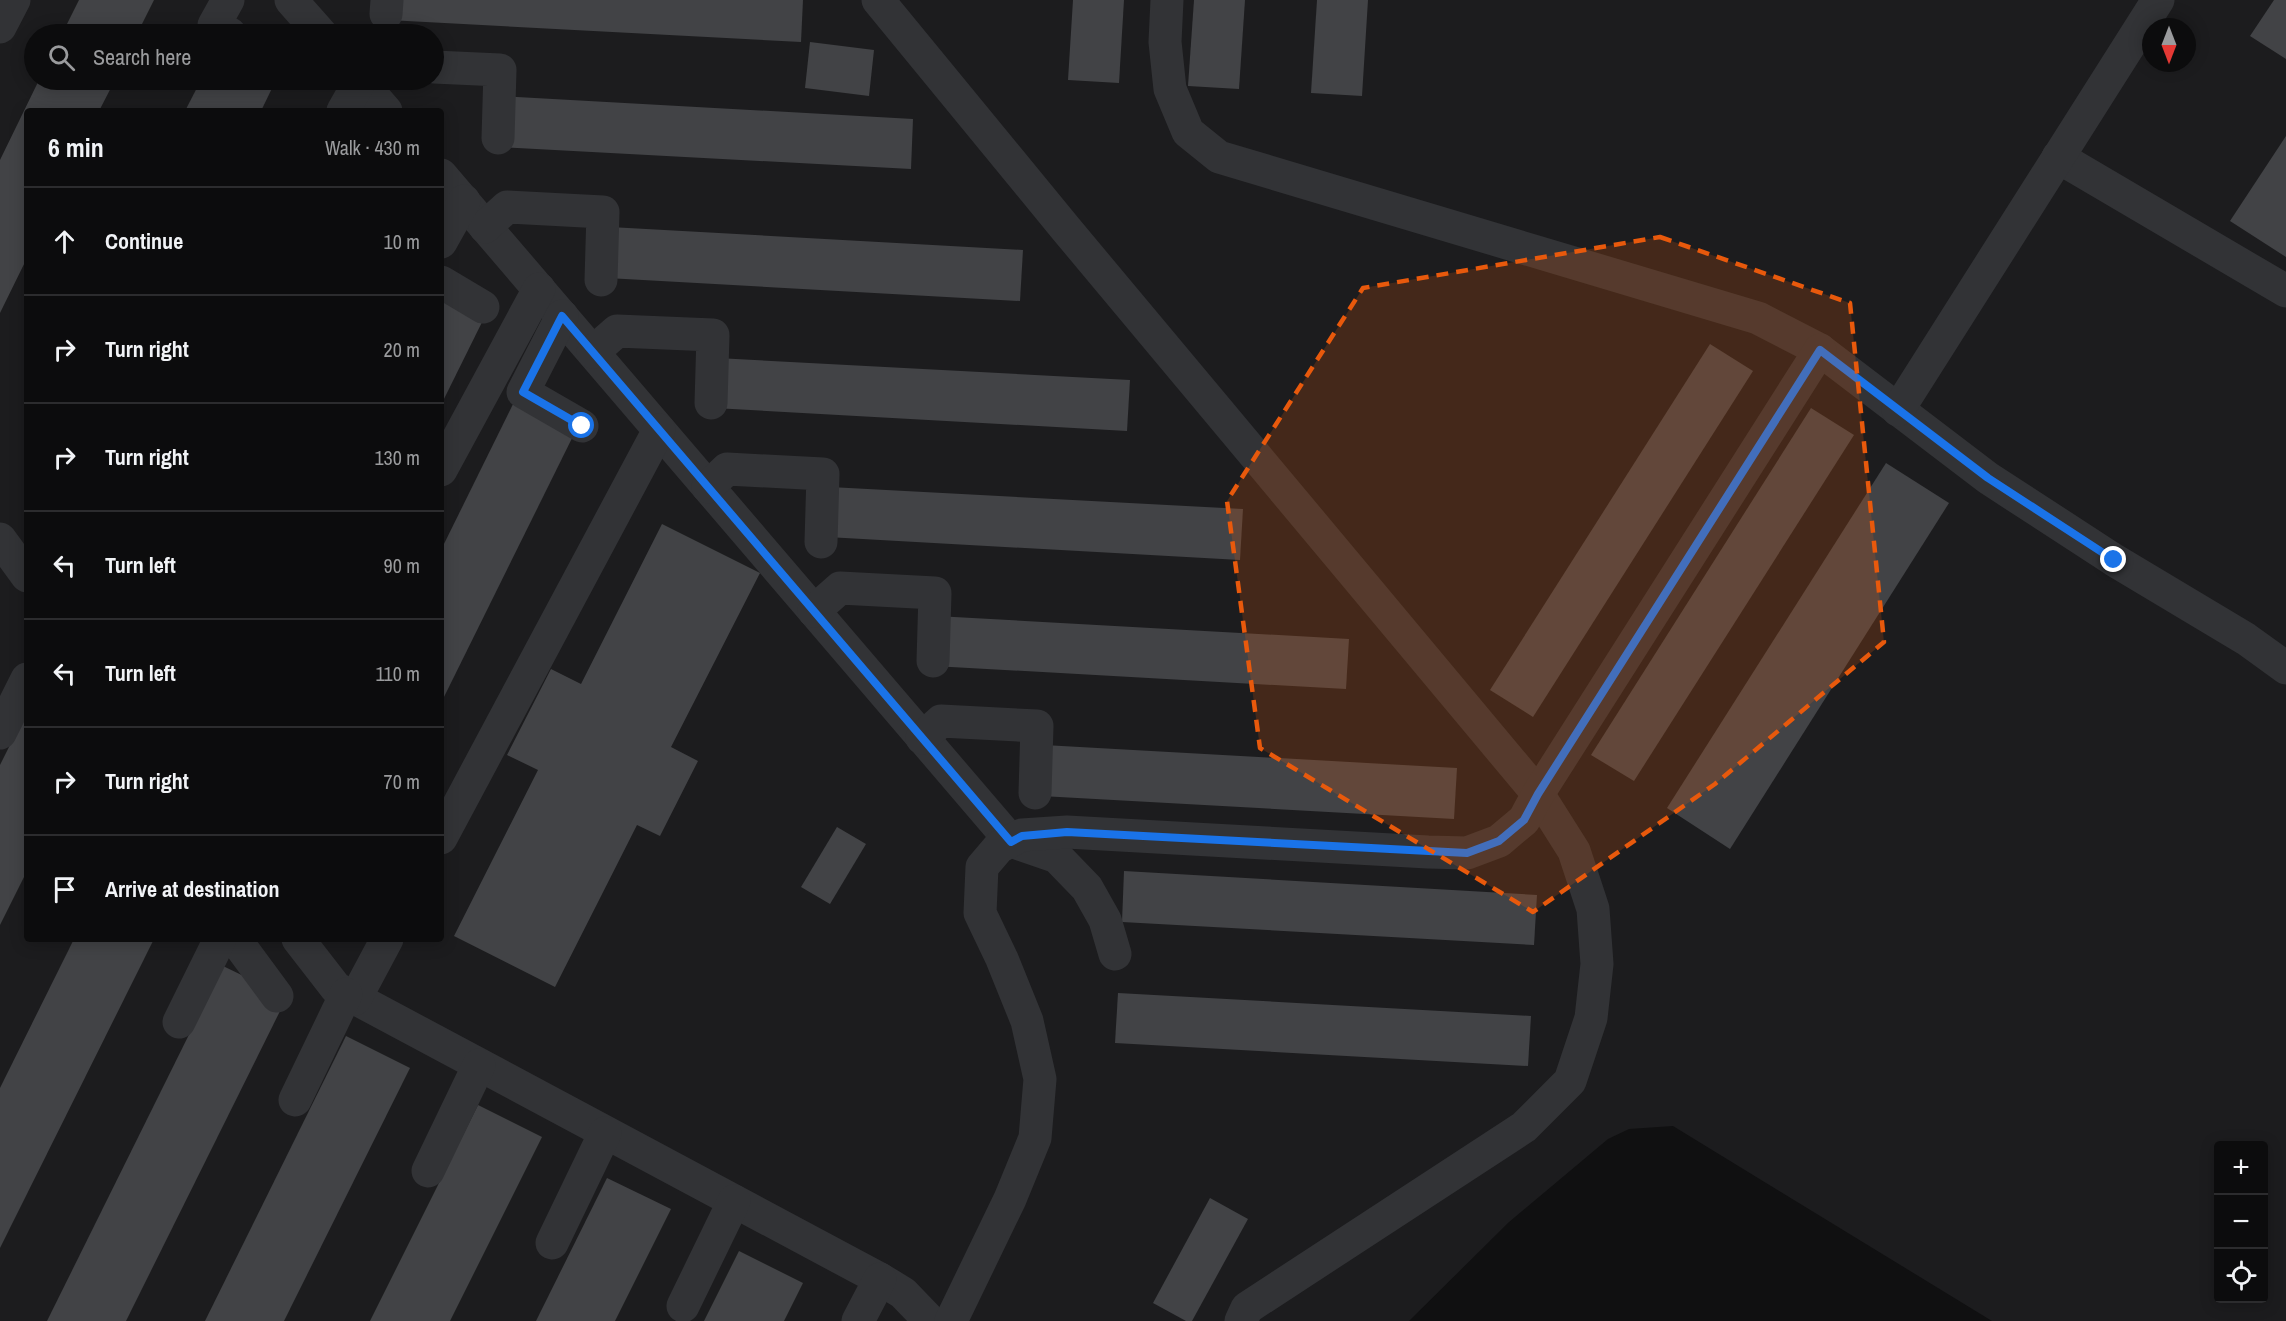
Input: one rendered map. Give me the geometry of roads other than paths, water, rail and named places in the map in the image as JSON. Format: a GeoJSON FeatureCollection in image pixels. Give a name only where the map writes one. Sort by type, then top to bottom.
{"type":"FeatureCollection","features":[{"type":"Feature","properties":{"kind":"lane"},"geometry":{"type":"LineString","coordinates":[[0,27],[14,0]]}},
{"type":"Feature","properties":{"kind":"lane"},"geometry":{"type":"LineString","coordinates":[[215,24],[228,0]]}},
{"type":"Feature","properties":{"kind":"lane"},"geometry":{"type":"LineString","coordinates":[[291,0],[312,24]]}},
{"type":"Feature","properties":{"kind":"lane"},"geometry":{"type":"LineString","coordinates":[[878,0],[1538,794],[1574,851],[1593,909],[1597,964],[1591,1018],[1570,1081],[1524,1127],[1247,1308],[1241,1321]]}},
{"type":"Feature","properties":{"kind":"lane"},"geometry":{"type":"LineString","coordinates":[[1167,0],[1166,42],[1170,89],[1188,132],[1219,158],[1758,318],[1820,350],[1988,478],[2114,560],[2246,639],[2286,668]]}},
{"type":"Feature","properties":{"kind":"lane"},"geometry":{"type":"LineString","coordinates":[[1898,410],[2158,0]]}},
{"type":"Feature","properties":{"kind":"lane"},"geometry":{"type":"LineString","coordinates":[[444,67],[500,70],[498,138]]}},
{"type":"Feature","properties":{"kind":"lane"},"geometry":{"type":"LineString","coordinates":[[348,108],[373,90]]}},
{"type":"Feature","properties":{"kind":"lane"},"geometry":{"type":"LineString","coordinates":[[2058,157],[2286,291]]}},
{"type":"Feature","properties":{"kind":"lane"},"geometry":{"type":"LineString","coordinates":[[444,178],[1011,842],[1057,857],[1087,888],[1105,920],[1115,954]]}},
{"type":"Feature","properties":{"kind":"lane"},"geometry":{"type":"LineString","coordinates":[[444,237],[464,201]]}},
{"type":"Feature","properties":{"kind":"lane"},"geometry":{"type":"LineString","coordinates":[[485,227],[507,207],[603,212],[601,280]]}},
{"type":"Feature","properties":{"kind":"lane"},"geometry":{"type":"LineString","coordinates":[[444,284],[483,307]]}},
{"type":"Feature","properties":{"kind":"lane"},"geometry":{"type":"LineString","coordinates":[[444,464],[538,289]]}},
{"type":"Feature","properties":{"kind":"lane"},"geometry":{"type":"LineString","coordinates":[[562,316],[523,392],[582,426]]}},
{"type":"Feature","properties":{"kind":"lane"},"geometry":{"type":"LineString","coordinates":[[593,352],[617,331],[713,336],[711,403]]}},
{"type":"Feature","properties":{"kind":"lane"},"geometry":{"type":"LineString","coordinates":[[951,1321],[1010,1199],[1035,1138],[1040,1079],[1027,1021],[1002,959],[980,913],[982,867],[999,848],[1022,836],[1067,832],[1467,853],[1499,841],[1524,820],[1538,794],[1820,350]]}},
{"type":"Feature","properties":{"kind":"lane"},"geometry":{"type":"LineString","coordinates":[[444,832],[659,430]]}},
{"type":"Feature","properties":{"kind":"lane"},"geometry":{"type":"LineString","coordinates":[[708,487],[727,469],[823,474],[821,542]]}},
{"type":"Feature","properties":{"kind":"lane"},"geometry":{"type":"LineString","coordinates":[[0,539],[24,572]]}},
{"type":"Feature","properties":{"kind":"lane"},"geometry":{"type":"LineString","coordinates":[[814,611],[840,588],[935,593],[933,661]]}},
{"type":"Feature","properties":{"kind":"lane"},"geometry":{"type":"LineString","coordinates":[[0,733],[24,685]]}},
{"type":"Feature","properties":{"kind":"lane"},"geometry":{"type":"LineString","coordinates":[[922,738],[941,721],[1037,726],[1035,794]]}},
{"type":"Feature","properties":{"kind":"lane"},"geometry":{"type":"LineString","coordinates":[[179,1023],[218,942]]}},
{"type":"Feature","properties":{"kind":"lane"},"geometry":{"type":"LineString","coordinates":[[238,942],[277,996]]}},
{"type":"Feature","properties":{"kind":"lane"},"geometry":{"type":"LineString","coordinates":[[300,942],[336,988],[880,1279],[903,1293],[930,1321]]}},
{"type":"Feature","properties":{"kind":"lane"},"geometry":{"type":"LineString","coordinates":[[295,1100],[350,996],[385,942]]}},
{"type":"Feature","properties":{"kind":"lane"},"geometry":{"type":"LineString","coordinates":[[428,1171],[479,1065]]}},
{"type":"Feature","properties":{"kind":"lane"},"geometry":{"type":"LineString","coordinates":[[552,1243],[605,1133]]}},
{"type":"Feature","properties":{"kind":"lane"},"geometry":{"type":"LineString","coordinates":[[684,1306],[734,1201]]}},
{"type":"Feature","properties":{"kind":"lane"},"geometry":{"type":"LineString","coordinates":[[858,1321],[880,1279]]}}]}
